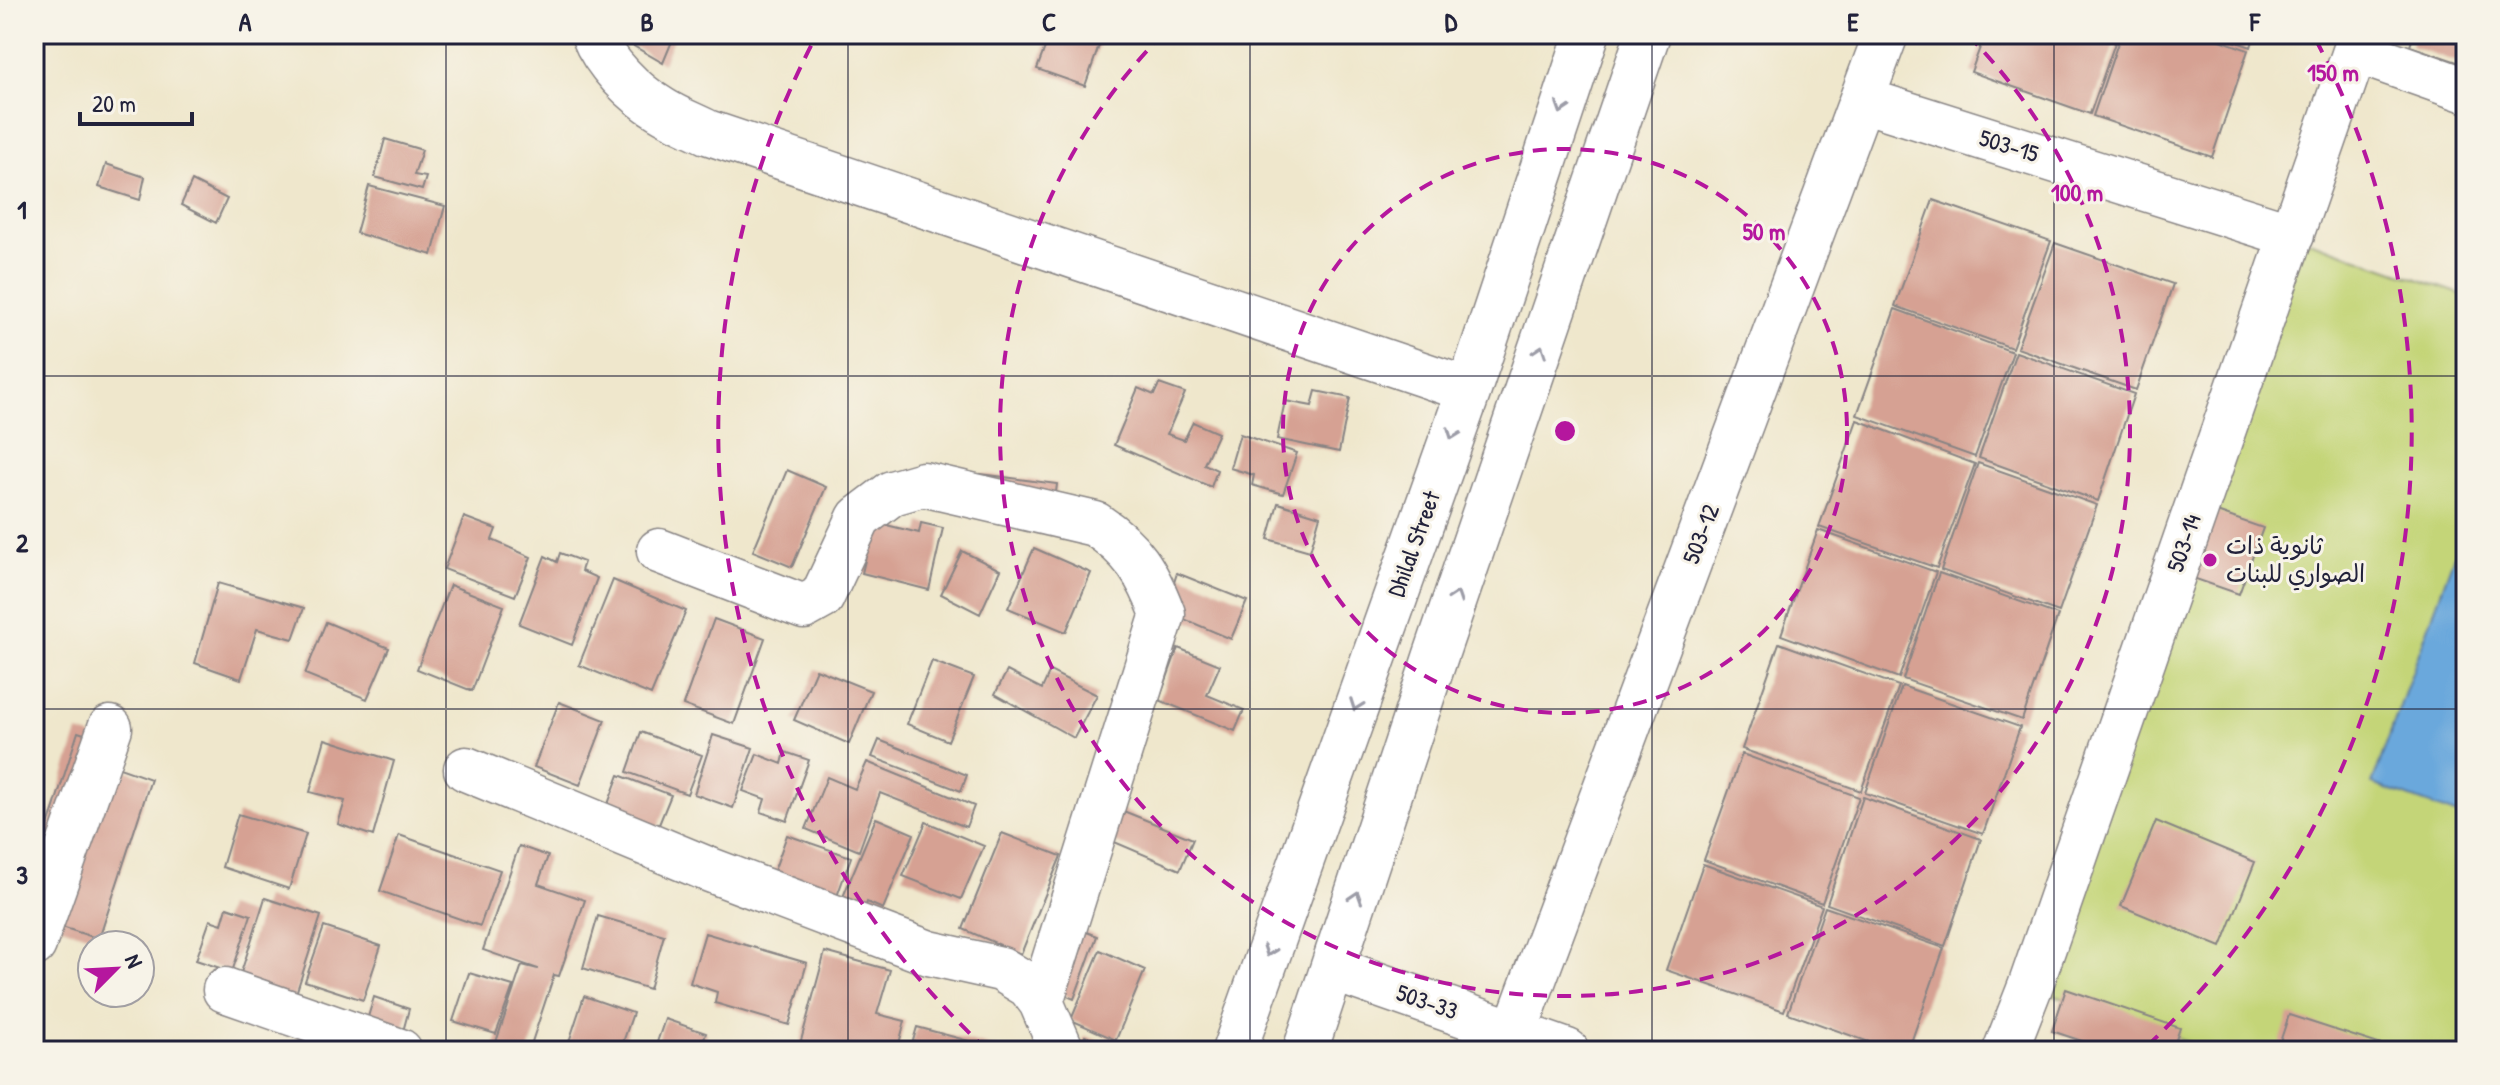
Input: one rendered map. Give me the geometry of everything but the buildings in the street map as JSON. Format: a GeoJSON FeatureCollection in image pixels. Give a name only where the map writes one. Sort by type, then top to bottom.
{"type":"FeatureCollection","features":[{"type":"Feature","properties":{"kind":"street"},"geometry":{"type":"LineString","coordinates":[[593,34],[623,79],[659,108],[707,132],[1469,390]]}},
{"type":"Feature","properties":{"kind":"street","name":"Dhilal Street"},"geometry":{"type":"LineString","coordinates":[[1234,1051],[1469,390],[1587,34]]}},
{"type":"Feature","properties":{"kind":"street"},"geometry":{"type":"LineString","coordinates":[[1305,1051],[1435,658],[1648,34]]}},
{"type":"Feature","properties":{"kind":"street","name":"503-12"},"geometry":{"type":"LineString","coordinates":[[1514,1033],[1886,34]]}},
{"type":"Feature","properties":{"kind":"street"},"geometry":{"type":"LineString","coordinates":[[2358,42],[2466,90]]}},
{"type":"Feature","properties":{"kind":"street","name":"503-14"},"geometry":{"type":"LineString","coordinates":[[2005,1051],[2030,987],[2358,42]]}},
{"type":"Feature","properties":{"kind":"street","name":"503-15"},"geometry":{"type":"LineString","coordinates":[[1863,100],[2292,235]]}},
{"type":"Feature","properties":{"kind":"street"},"geometry":{"type":"LineString","coordinates":[[659,551],[804,607],[822,597],[859,518],[892,493],[923,484],[1095,524],[1119,539],[1139,563],[1163,614],[1041,1002]]}},
{"type":"Feature","properties":{"kind":"street"},"geometry":{"type":"LineString","coordinates":[[1378,645],[1435,658]]}},
{"type":"Feature","properties":{"kind":"street"},"geometry":{"type":"LineString","coordinates":[[34,944],[110,728]]}},
{"type":"Feature","properties":{"kind":"street"},"geometry":{"type":"LineString","coordinates":[[466,769],[705,868],[929,953],[1001,969],[1029,986],[1041,1002],[1062,1051]]}},
{"type":"Feature","properties":{"kind":"street","name":"503-33"},"geometry":{"type":"LineString","coordinates":[[1333,969],[1567,1051]]}},
{"type":"Feature","properties":{"kind":"street"},"geometry":{"type":"LineString","coordinates":[[225,990],[400,1051]]}},
{"type":"Feature","properties":{"kind":"green space"},"geometry":{"type":"Polygon","coordinates":[[[2292,235],[2466,296],[2466,1051],[2212,1051],[2030,987],[2292,235]]]}},
{"type":"Feature","properties":{"kind":"water"},"geometry":{"type":"Polygon","coordinates":[[[2466,522],[2466,818],[2372,784],[2466,522]]]}},
{"type":"Feature","properties":{"kind":"place","name":"ثانوية ذات الصواري للبنات"},"geometry":{"type":"Point","coordinates":[2210,560]}}]}
